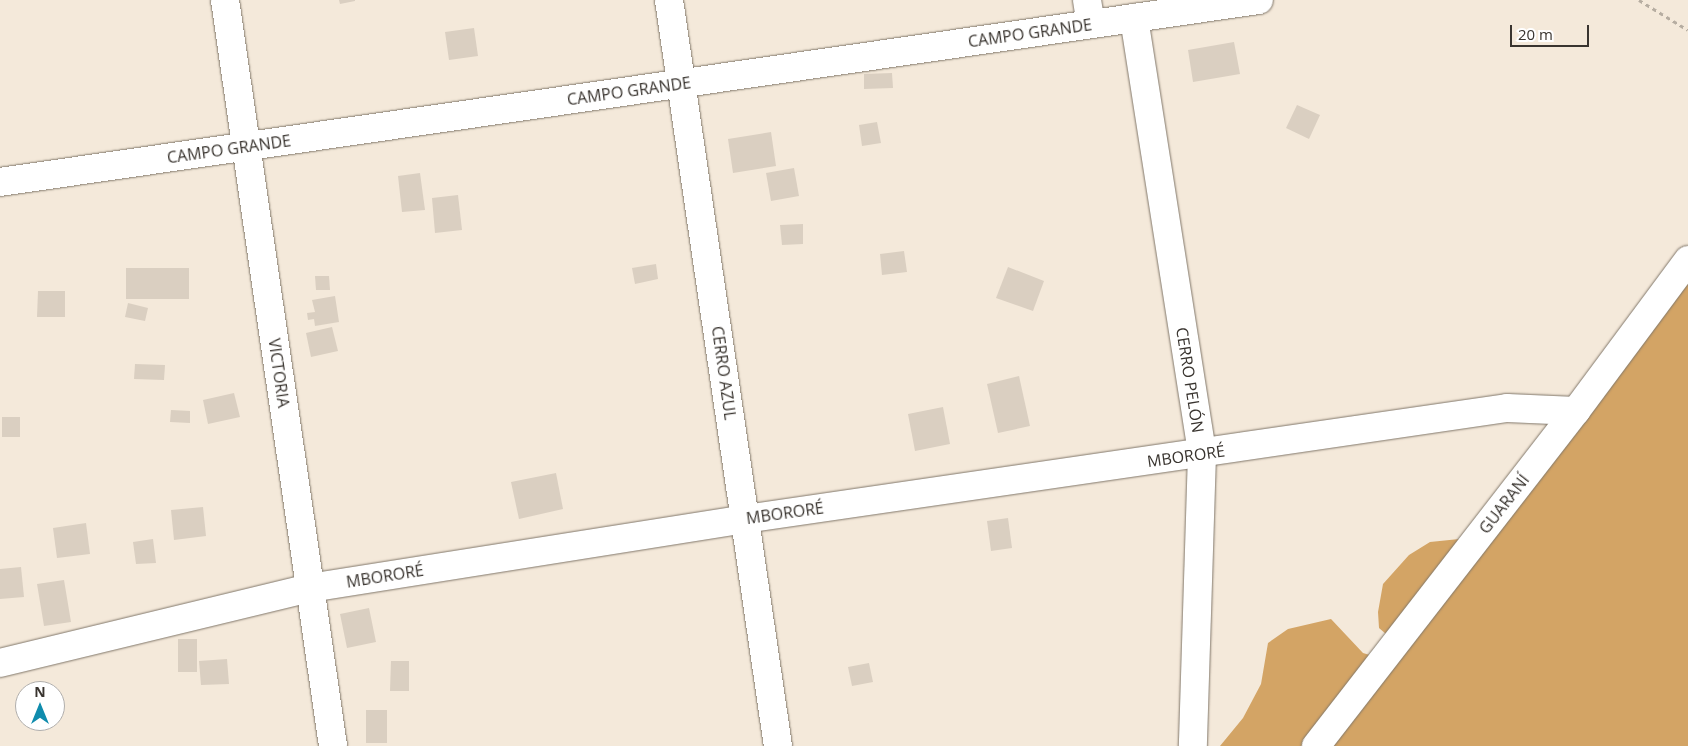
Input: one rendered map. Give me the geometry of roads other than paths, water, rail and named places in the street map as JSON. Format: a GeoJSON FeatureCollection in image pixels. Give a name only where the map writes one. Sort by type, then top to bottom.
{"type":"FeatureCollection","features":[{"type":"Feature","properties":{"kind":"street","name":"VICTORIA"},"geometry":{"type":"LineString","coordinates":[[224,0],[333,746]]}},
{"type":"Feature","properties":{"kind":"street","name":"CERRO AZUL"},"geometry":{"type":"LineString","coordinates":[[669,0],[778,746]]}},
{"type":"Feature","properties":{"kind":"street","name":"CAMPO GRANDE"},"geometry":{"type":"LineString","coordinates":[[0,182],[681,84],[1089,12],[1134,18],[1259,0]]}},
{"type":"Feature","properties":{"kind":"street","name":"CERRO PELÓN"},"geometry":{"type":"LineString","coordinates":[[1134,18],[1202,454],[1193,746]]}},
{"type":"Feature","properties":{"kind":"street","name":"GUARANÍ"},"geometry":{"type":"LineString","coordinates":[[1316,746],[1576,411],[1688,260]]}},
{"type":"Feature","properties":{"kind":"street","name":"MBORORÉ"},"geometry":{"type":"LineString","coordinates":[[0,662],[310,588],[745,518],[1202,454],[1507,408],[1576,411]]}}]}
